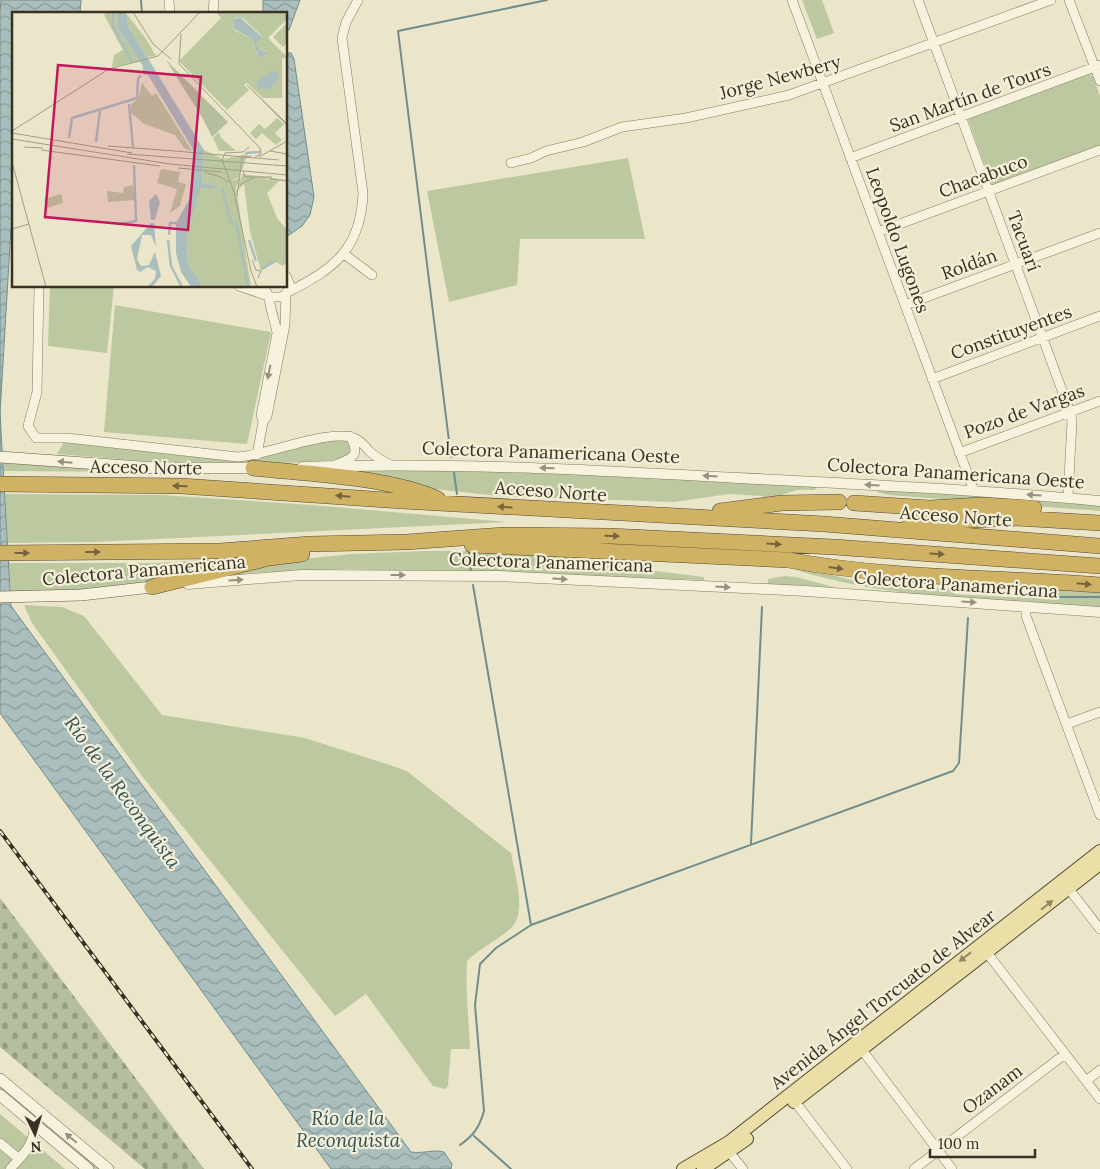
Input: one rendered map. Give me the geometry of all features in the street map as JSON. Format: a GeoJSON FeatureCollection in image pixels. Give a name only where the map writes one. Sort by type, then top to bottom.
{"type":"FeatureCollection","features":[{"type":"Feature","properties":{"kind":"highway"},"geometry":{"type":"LineString","coordinates":[[255,462],[418,490],[447,503]]}},
{"type":"Feature","properties":{"kind":"highway","name":"Acceso Norte"},"geometry":{"type":"LineString","coordinates":[[0,484],[182,486],[641,516],[824,524],[1100,546]]}},
{"type":"Feature","properties":{"kind":"highway"},"geometry":{"type":"LineString","coordinates":[[641,516],[739,510],[782,503],[846,503],[930,508],[982,505],[1100,513]]}},
{"type":"Feature","properties":{"kind":"highway"},"geometry":{"type":"LineString","coordinates":[[824,524],[942,522],[1015,518],[1100,523]]}},
{"type":"Feature","properties":{"kind":"highway"},"geometry":{"type":"LineString","coordinates":[[152,587],[269,558],[406,542],[504,535],[610,536],[834,547],[1100,566]]}},
{"type":"Feature","properties":{"kind":"highway"},"geometry":{"type":"LineString","coordinates":[[0,553],[220,551],[310,544],[406,542],[788,560],[839,569],[948,578],[1100,585]]}},
{"type":"Feature","properties":{"kind":"main road","name":"Colectora Panamericana Oeste"},"geometry":{"type":"LineString","coordinates":[[0,457],[155,468],[255,462]]}},
{"type":"Feature","properties":{"kind":"main road","name":"Colectora Panamericana"},"geometry":{"type":"LineString","coordinates":[[0,597],[81,595],[152,587]]}},
{"type":"Feature","properties":{"kind":"main road","name":"Avenida Ángel Torcuato de Alvear"},"geometry":{"type":"LineString","coordinates":[[704,1169],[730,1153],[792,1098],[1065,885],[1100,851]]}},
{"type":"Feature","properties":{"kind":"main road","name":"Avenida Ángel Torcuato de Alvear"},"geometry":{"type":"LineString","coordinates":[[1065,885],[1100,864]]}},
{"type":"Feature","properties":{"kind":"main road","name":"Avenida Ángel Torcuato de Alvear"},"geometry":{"type":"LineString","coordinates":[[683,1169],[729,1142],[862,1050],[984,949]]}},
{"type":"Feature","properties":{"kind":"main road"},"geometry":{"type":"LineString","coordinates":[[0,1079],[108,1169]]}},
{"type":"Feature","properties":{"kind":"main road"},"geometry":{"type":"LineString","coordinates":[[0,1095],[88,1169]]}},
{"type":"Feature","properties":{"kind":"street"},"geometry":{"type":"LineString","coordinates":[[243,288],[269,296],[282,297],[318,277],[344,254],[352,241],[362,212],[363,193],[342,38],[346,22],[358,0]]}},
{"type":"Feature","properties":{"kind":"street","name":"Leopoldo Lugones"},"geometry":{"type":"LineString","coordinates":[[792,0],[974,491]]}},
{"type":"Feature","properties":{"kind":"street","name":"Tacuarí"},"geometry":{"type":"LineString","coordinates":[[918,0],[1070,412],[1072,422],[1068,498]]}},
{"type":"Feature","properties":{"kind":"street","name":"Jorge Newbery"},"geometry":{"type":"LineString","coordinates":[[511,163],[531,158],[546,151],[583,142],[622,127],[686,118],[789,95],[823,85],[1051,0]]}},
{"type":"Feature","properties":{"kind":"street"},"geometry":{"type":"LineString","coordinates":[[1069,0],[1097,66],[1100,81]]}},
{"type":"Feature","properties":{"kind":"street","name":"San Martín de Tours"},"geometry":{"type":"LineString","coordinates":[[850,158],[1097,66]]}},
{"type":"Feature","properties":{"kind":"street","name":"Chacabuco"},"geometry":{"type":"LineString","coordinates":[[878,232],[1100,150]]}},
{"type":"Feature","properties":{"kind":"street","name":"Roldán"},"geometry":{"type":"LineString","coordinates":[[905,305],[1100,233]]}},
{"type":"Feature","properties":{"kind":"street"},"geometry":{"type":"LineString","coordinates":[[344,254],[372,275]]}},
{"type":"Feature","properties":{"kind":"street"},"geometry":{"type":"LineString","coordinates":[[288,278],[296,284],[304,284]]}},
{"type":"Feature","properties":{"kind":"street"},"geometry":{"type":"LineString","coordinates":[[255,462],[262,422],[261,415],[277,334],[281,325],[290,285],[288,280]]}},
{"type":"Feature","properties":{"kind":"street"},"geometry":{"type":"LineString","coordinates":[[39,288],[37,392],[28,423],[33,436],[40,439],[84,440],[228,457],[255,462],[331,436],[350,436],[359,440],[370,452],[390,465]]}},
{"type":"Feature","properties":{"kind":"street"},"geometry":{"type":"LineString","coordinates":[[264,288],[269,296],[270,310],[281,325]]}},
{"type":"Feature","properties":{"kind":"street","name":"Constituyentes"},"geometry":{"type":"LineString","coordinates":[[932,379],[1100,316]]}},
{"type":"Feature","properties":{"kind":"street","name":"Pozo de Vargas"},"geometry":{"type":"LineString","coordinates":[[959,453],[1100,401]]}},
{"type":"Feature","properties":{"kind":"street"},"geometry":{"type":"LineString","coordinates":[[333,466],[350,459],[355,454],[355,446],[350,436]]}},
{"type":"Feature","properties":{"kind":"street","name":"Colectora Panamericana Oeste"},"geometry":{"type":"LineString","coordinates":[[255,462],[333,466],[390,465],[634,472],[974,491],[1100,501]]}},
{"type":"Feature","properties":{"kind":"street","name":"Colectora Panamericana"},"geometry":{"type":"LineString","coordinates":[[152,587],[277,576],[498,576],[806,591],[1100,612]]}},
{"type":"Feature","properties":{"kind":"street"},"geometry":{"type":"LineString","coordinates":[[1026,606],[1026,616],[1100,815]]}},
{"type":"Feature","properties":{"kind":"street"},"geometry":{"type":"LineString","coordinates":[[1067,724],[1100,712]]}},
{"type":"Feature","properties":{"kind":"street"},"geometry":{"type":"LineString","coordinates":[[1065,885],[1100,929]]}},
{"type":"Feature","properties":{"kind":"street"},"geometry":{"type":"LineString","coordinates":[[984,949],[1100,1099]]}},
{"type":"Feature","properties":{"kind":"street"},"geometry":{"type":"LineString","coordinates":[[862,1050],[952,1169]]}},
{"type":"Feature","properties":{"kind":"street","name":"Ozanam"},"geometry":{"type":"LineString","coordinates":[[914,1169],[1065,1054]]}},
{"type":"Feature","properties":{"kind":"street"},"geometry":{"type":"LineString","coordinates":[[1086,1081],[1100,1070]]}},
{"type":"Feature","properties":{"kind":"street"},"geometry":{"type":"LineString","coordinates":[[792,1098],[847,1169]]}},
{"type":"Feature","properties":{"kind":"street"},"geometry":{"type":"LineString","coordinates":[[10,1169],[34,1138],[34,1124]]}},
{"type":"Feature","properties":{"kind":"street"},"geometry":{"type":"LineString","coordinates":[[0,1143],[19,1159]]}},
{"type":"Feature","properties":{"kind":"street"},"geometry":{"type":"LineString","coordinates":[[730,1153],[743,1169]]}},
{"type":"Feature","properties":{"kind":"green space"},"geometry":{"type":"Polygon","coordinates":[[[802,0],[822,0],[834,33],[817,39],[802,0]]]}},
{"type":"Feature","properties":{"kind":"green space"},"geometry":{"type":"Polygon","coordinates":[[[1088,74],[1093,76],[1100,96],[1100,146],[992,185],[968,119],[1088,74]]]}},
{"type":"Feature","properties":{"kind":"green space"},"geometry":{"type":"Polygon","coordinates":[[[628,158],[645,239],[520,239],[517,285],[449,302],[427,191],[628,158]]]}},
{"type":"Feature","properties":{"kind":"green space"},"geometry":{"type":"Polygon","coordinates":[[[50,288],[114,288],[107,353],[48,346],[50,288]]]}},
{"type":"Feature","properties":{"kind":"green space"},"geometry":{"type":"Polygon","coordinates":[[[115,305],[271,332],[247,444],[104,432],[115,305]]]}},
{"type":"Feature","properties":{"kind":"green space"},"geometry":{"type":"Polygon","coordinates":[[[346,437],[352,451],[347,457],[313,462],[223,464],[140,461],[57,454],[64,442],[216,459],[346,437]]]}},
{"type":"Feature","properties":{"kind":"green space"},"geometry":{"type":"Polygon","coordinates":[[[3,458],[142,472],[4,471],[3,458]]]}},
{"type":"Feature","properties":{"kind":"green space"},"geometry":{"type":"Polygon","coordinates":[[[335,469],[635,476],[816,486],[815,490],[797,490],[769,499],[762,496],[729,494],[674,502],[498,496],[416,487],[335,469]]]}},
{"type":"Feature","properties":{"kind":"green space"},"geometry":{"type":"Polygon","coordinates":[[[877,489],[1100,505],[1100,511],[889,495],[877,492],[877,489]]]}},
{"type":"Feature","properties":{"kind":"green space"},"geometry":{"type":"Polygon","coordinates":[[[5,494],[161,495],[312,505],[507,522],[96,542],[8,543],[5,494]]]}},
{"type":"Feature","properties":{"kind":"green space"},"geometry":{"type":"Polygon","coordinates":[[[424,551],[516,551],[559,555],[640,569],[704,577],[704,580],[347,569],[250,573],[193,579],[263,563],[352,554],[424,551]]]}},
{"type":"Feature","properties":{"kind":"green space"},"geometry":{"type":"Polygon","coordinates":[[[267,556],[146,584],[58,593],[11,592],[9,563],[157,563],[267,556]]]}},
{"type":"Feature","properties":{"kind":"green space"},"geometry":{"type":"Polygon","coordinates":[[[785,563],[859,582],[954,589],[954,594],[1028,598],[1028,591],[1068,587],[1100,589],[1100,608],[940,597],[900,592],[822,577],[784,566],[785,563]]]}},
{"type":"Feature","properties":{"kind":"green space"},"geometry":{"type":"Polygon","coordinates":[[[785,576],[834,587],[768,584],[768,579],[785,576]]]}},
{"type":"Feature","properties":{"kind":"green space"},"geometry":{"type":"Polygon","coordinates":[[[24,605],[62,607],[84,616],[162,715],[305,738],[399,768],[408,772],[511,853],[518,892],[519,912],[511,928],[467,961],[470,1049],[451,1049],[446,1089],[433,1086],[366,994],[335,1016],[142,776],[32,623],[24,605]]]}},
{"type":"Feature","properties":{"kind":"green space"},"geometry":{"type":"Polygon","coordinates":[[[0,898],[204,1169],[145,1169],[0,1047],[0,898]]]}},
{"type":"Feature","properties":{"kind":"green space"},"geometry":{"type":"Polygon","coordinates":[[[0,1083],[104,1169],[95,1169],[0,1090],[0,1083]]]}},
{"type":"Feature","properties":{"kind":"green space"},"geometry":{"type":"Polygon","coordinates":[[[0,1114],[65,1169],[0,1169],[0,1114]]]}},
{"type":"Feature","properties":{"kind":"water"},"geometry":{"type":"Polygon","coordinates":[[[1,0],[81,0],[80,12],[12,12],[11,228],[0,413],[1,0]]]}},
{"type":"Feature","properties":{"kind":"water"},"geometry":{"type":"Polygon","coordinates":[[[263,0],[300,0],[288,30],[288,12],[263,12],[263,0]]]}},
{"type":"Feature","properties":{"kind":"water"},"geometry":{"type":"Polygon","coordinates":[[[288,53],[291,53],[294,59],[314,197],[310,215],[302,226],[288,236],[288,53]]]}},
{"type":"Feature","properties":{"kind":"water","name":"Río de la Reconquista"},"geometry":{"type":"Polygon","coordinates":[[[0,413],[11,606],[411,1152],[444,1152],[452,1164],[451,1169],[331,1169],[0,713],[0,413]]]}},
{"type":"Feature","properties":{"kind":"waterway"},"geometry":{"type":"LineString","coordinates":[[141,0],[142,12]]}},
{"type":"Feature","properties":{"kind":"waterway"},"geometry":{"type":"LineString","coordinates":[[451,457],[398,31],[547,0]]}},
{"type":"Feature","properties":{"kind":"waterway"},"geometry":{"type":"LineString","coordinates":[[454,473],[457,494]]}},
{"type":"Feature","properties":{"kind":"waterway"},"geometry":{"type":"LineString","coordinates":[[469,553],[471,571]]}},
{"type":"Feature","properties":{"kind":"waterway"},"geometry":{"type":"LineString","coordinates":[[473,585],[531,925]]}},
{"type":"Feature","properties":{"kind":"waterway"},"geometry":{"type":"LineString","coordinates":[[1036,597],[1100,597]]}},
{"type":"Feature","properties":{"kind":"waterway"},"geometry":{"type":"LineString","coordinates":[[751,844],[762,607]]}},
{"type":"Feature","properties":{"kind":"waterway"},"geometry":{"type":"LineString","coordinates":[[460,1145],[475,1131],[484,1111],[475,1005],[480,964],[496,948],[531,925],[953,771],[959,763],[968,618]]}},
{"type":"Feature","properties":{"kind":"waterway"},"geometry":{"type":"LineString","coordinates":[[474,1136],[511,1169]]}},
{"type":"Feature","properties":{"kind":"railway"},"geometry":{"type":"LineString","coordinates":[[0,831],[252,1169]]}}]}
